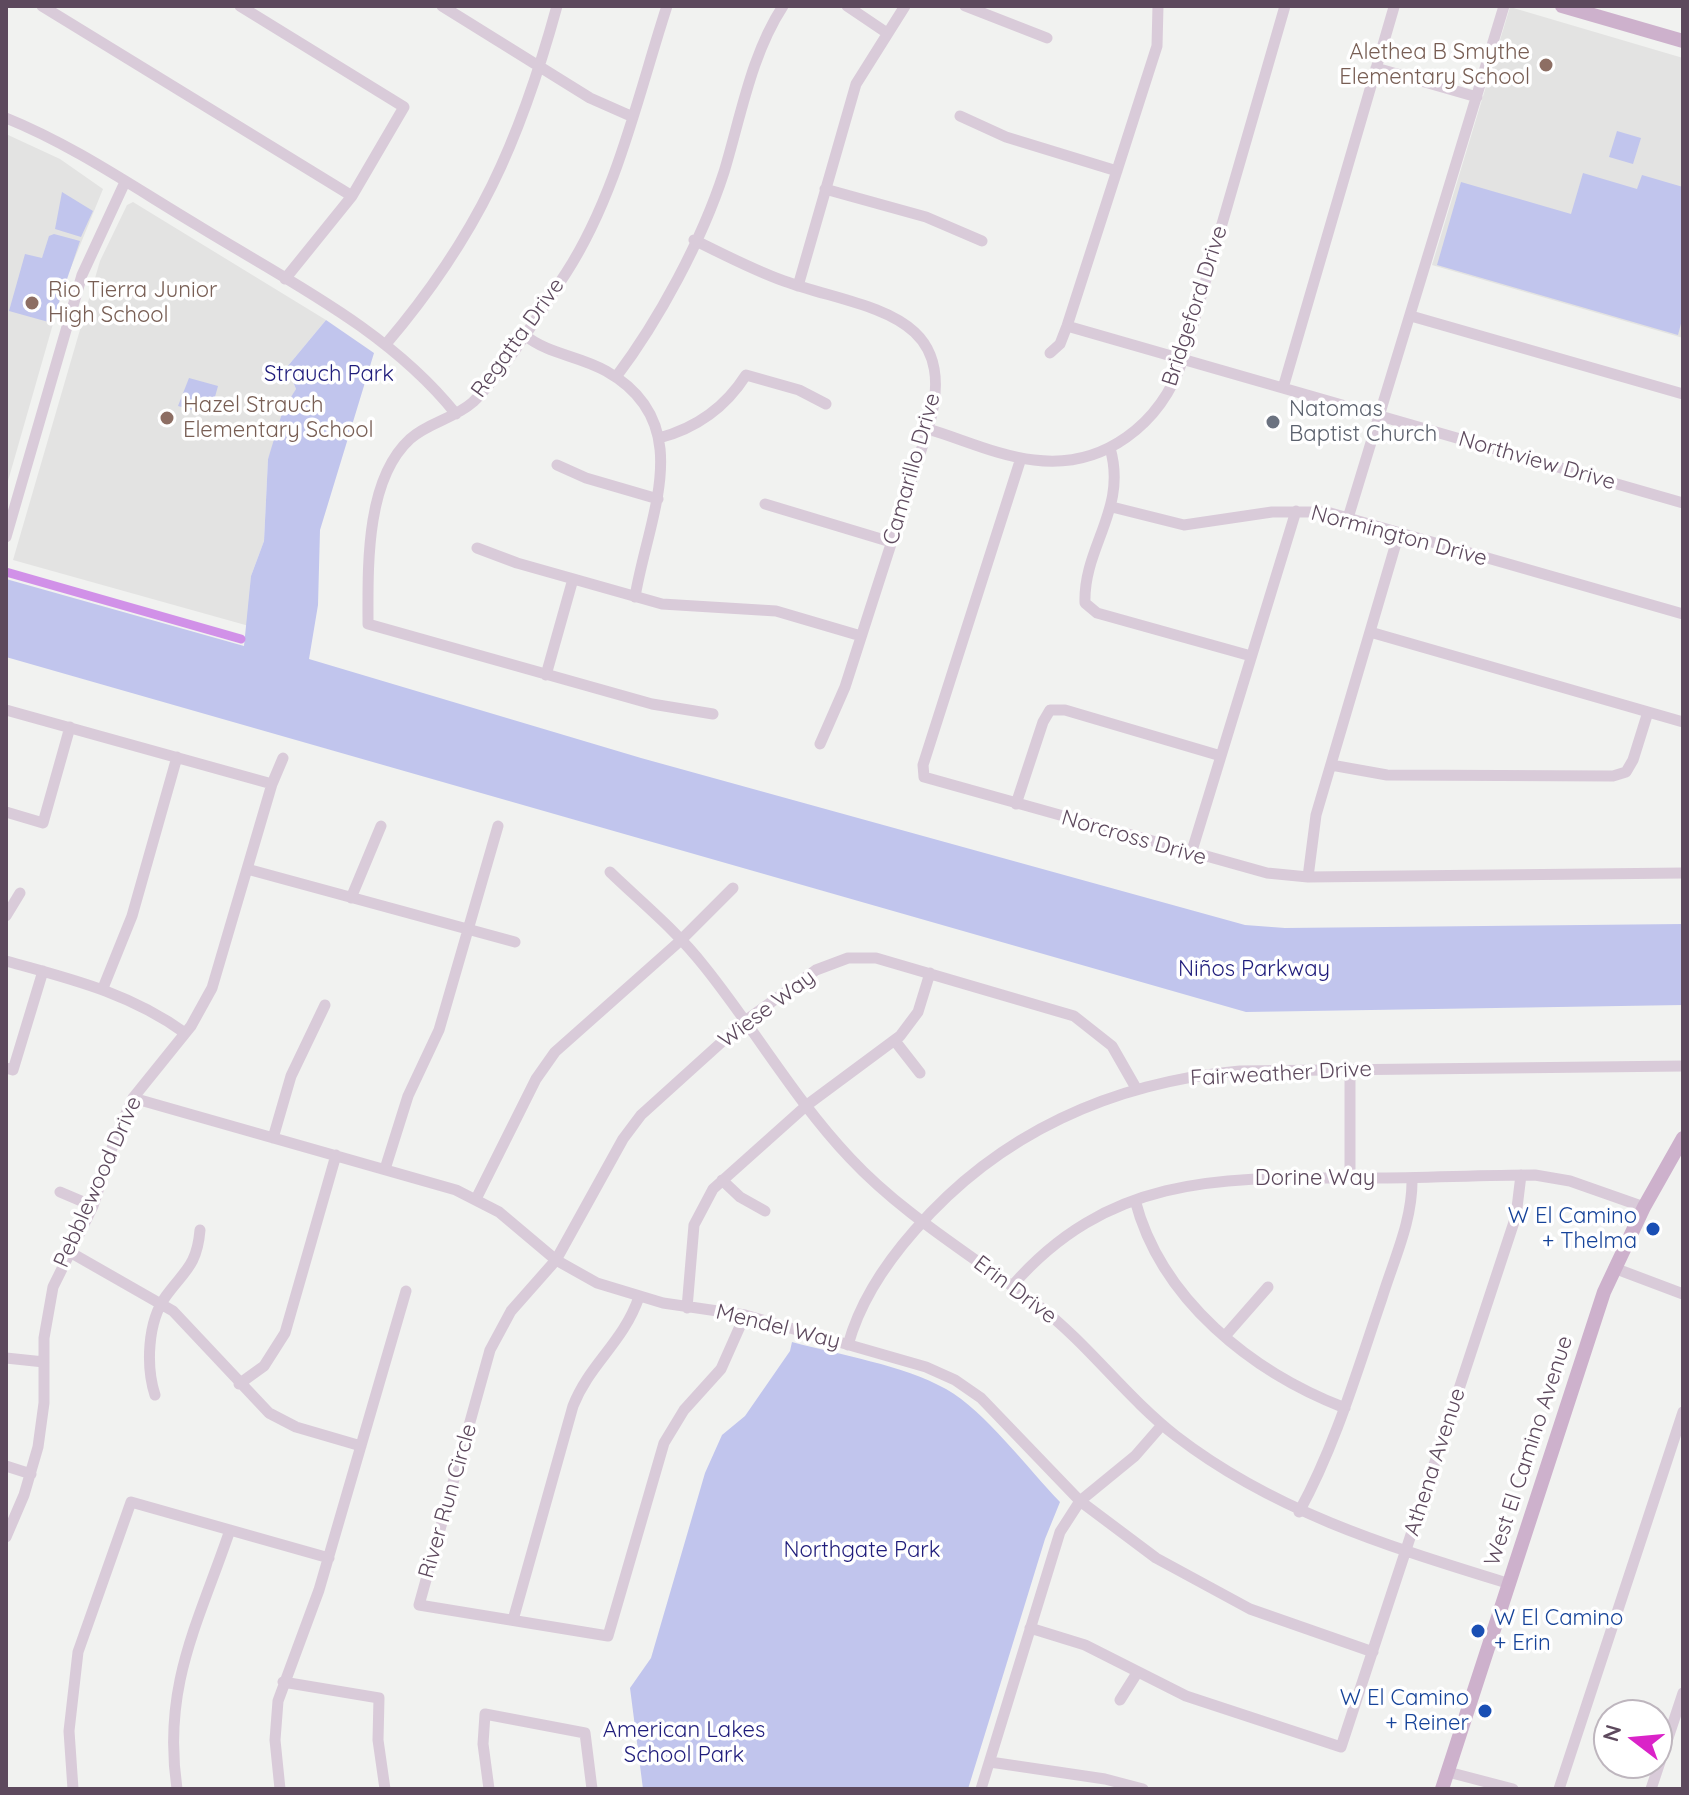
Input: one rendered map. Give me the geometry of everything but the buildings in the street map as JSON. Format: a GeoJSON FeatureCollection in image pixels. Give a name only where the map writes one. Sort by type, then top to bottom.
{"type":"FeatureCollection","features":[{"type":"Feature","properties":{"kind":"main road"},"geometry":{"type":"LineString","coordinates":[[1562,6],[1683,41]]}},
{"type":"Feature","properties":{"kind":"main road","name":"West El Camino Avenue"},"geometry":{"type":"LineString","coordinates":[[1442,1789],[1588,1336],[1614,1268],[1644,1207],[1681,1148]]}},
{"type":"Feature","properties":{"kind":"street"},"geometry":{"type":"LineString","coordinates":[[42,6],[352,196]]}},
{"type":"Feature","properties":{"kind":"street"},"geometry":{"type":"LineString","coordinates":[[240,6],[404,107],[352,196],[285,279]]}},
{"type":"Feature","properties":{"kind":"street"},"geometry":{"type":"LineString","coordinates":[[442,6],[590,98],[633,117]]}},
{"type":"Feature","properties":{"kind":"street"},"geometry":{"type":"LineString","coordinates":[[386,344],[445,269],[484,205],[516,137],[557,6]]}},
{"type":"Feature","properties":{"kind":"street","name":"Regatta Drive"},"geometry":{"type":"LineString","coordinates":[[667,6],[622,153],[574,260],[480,394],[456,414],[419,432],[390,467],[369,543],[368,624],[652,704],[713,714]]}},
{"type":"Feature","properties":{"kind":"street"},"geometry":{"type":"LineString","coordinates":[[616,377],[654,323],[694,240],[723,175],[763,40],[783,6]]}},
{"type":"Feature","properties":{"kind":"street"},"geometry":{"type":"LineString","coordinates":[[847,6],[887,33]]}},
{"type":"Feature","properties":{"kind":"street"},"geometry":{"type":"LineString","coordinates":[[798,286],[856,84],[905,6]]}},
{"type":"Feature","properties":{"kind":"street"},"geometry":{"type":"LineString","coordinates":[[965,6],[1047,38]]}},
{"type":"Feature","properties":{"kind":"street"},"geometry":{"type":"LineString","coordinates":[[1050,353],[1060,344],[1067,326],[1157,46],[1158,6]]}},
{"type":"Feature","properties":{"kind":"street","name":"Bridgeford Drive"},"geometry":{"type":"LineString","coordinates":[[928,429],[1021,458],[1070,460],[1110,448],[1136,431],[1157,411],[1172,387],[1183,359],[1285,6]]}},
{"type":"Feature","properties":{"kind":"street"},"geometry":{"type":"LineString","coordinates":[[1348,518],[1504,6]]}},
{"type":"Feature","properties":{"kind":"street"},"geometry":{"type":"LineString","coordinates":[[1283,388],[1394,7]]}},
{"type":"Feature","properties":{"kind":"street"},"geometry":{"type":"LineString","coordinates":[[1376,68],[1477,97]]}},
{"type":"Feature","properties":{"kind":"street"},"geometry":{"type":"LineString","coordinates":[[960,116],[1006,137],[1117,171]]}},
{"type":"Feature","properties":{"kind":"street"},"geometry":{"type":"LineString","coordinates":[[6,118],[45,135],[125,182],[386,344],[426,379],[456,414]]}},
{"type":"Feature","properties":{"kind":"street"},"geometry":{"type":"LineString","coordinates":[[6,537],[79,283],[96,237],[125,182]]}},
{"type":"Feature","properties":{"kind":"street"},"geometry":{"type":"LineString","coordinates":[[825,189],[926,217],[982,241]]}},
{"type":"Feature","properties":{"kind":"street","name":"Camarillo Drive"},"geometry":{"type":"LineString","coordinates":[[694,240],[798,286],[881,310],[916,332],[931,356],[937,384],[928,429],[838,707],[820,744]]}},
{"type":"Feature","properties":{"kind":"street"},"geometry":{"type":"LineString","coordinates":[[1411,316],[1683,394]]}},
{"type":"Feature","properties":{"kind":"street","name":"Northview Drive"},"geometry":{"type":"LineString","coordinates":[[1067,326],[1683,503]]}},
{"type":"Feature","properties":{"kind":"street"},"geometry":{"type":"LineString","coordinates":[[523,334],[551,353],[597,366],[616,377],[639,399],[659,438],[663,470],[635,597]]}},
{"type":"Feature","properties":{"kind":"street"},"geometry":{"type":"LineString","coordinates":[[659,438],[683,431],[712,415],[746,375],[799,390],[826,404]]}},
{"type":"Feature","properties":{"kind":"street"},"geometry":{"type":"LineString","coordinates":[[1110,448],[1116,478],[1112,507],[1085,586],[1085,603],[1097,613],[1251,656]]}},
{"type":"Feature","properties":{"kind":"street","name":"Norcross Drive"},"geometry":{"type":"LineString","coordinates":[[1021,458],[923,765],[924,777],[1256,871],[1308,877],[1683,873]]}},
{"type":"Feature","properties":{"kind":"street"},"geometry":{"type":"LineString","coordinates":[[557,465],[586,478],[658,499]]}},
{"type":"Feature","properties":{"kind":"street"},"geometry":{"type":"LineString","coordinates":[[765,504],[891,542]]}},
{"type":"Feature","properties":{"kind":"street","name":"Normington Drive"},"geometry":{"type":"LineString","coordinates":[[1112,507],[1184,525],[1296,511],[1327,512],[1683,614]]}},
{"type":"Feature","properties":{"kind":"street"},"geometry":{"type":"LineString","coordinates":[[1191,854],[1296,511]]}},
{"type":"Feature","properties":{"kind":"street"},"geometry":{"type":"LineString","coordinates":[[1308,877],[1313,826],[1399,533]]}},
{"type":"Feature","properties":{"kind":"street"},"geometry":{"type":"LineString","coordinates":[[477,548],[635,597],[680,607],[776,611],[861,636]]}},
{"type":"Feature","properties":{"kind":"street"},"geometry":{"type":"LineString","coordinates":[[546,675],[573,579]]}},
{"type":"Feature","properties":{"kind":"street"},"geometry":{"type":"LineString","coordinates":[[1370,632],[1683,722]]}},
{"type":"Feature","properties":{"kind":"street"},"geometry":{"type":"LineString","coordinates":[[6,710],[272,784]]}},
{"type":"Feature","properties":{"kind":"street"},"geometry":{"type":"LineString","coordinates":[[1016,804],[1043,722],[1050,710],[1065,710],[1221,756]]}},
{"type":"Feature","properties":{"kind":"street"},"geometry":{"type":"LineString","coordinates":[[1331,765],[1387,775],[1613,776],[1626,772],[1633,760],[1648,712]]}},
{"type":"Feature","properties":{"kind":"street"},"geometry":{"type":"LineString","coordinates":[[6,812],[43,823],[70,727]]}},
{"type":"Feature","properties":{"kind":"street"},"geometry":{"type":"LineString","coordinates":[[103,988],[132,916],[177,757]]}},
{"type":"Feature","properties":{"kind":"street","name":"Pebblewood Drive"},"geometry":{"type":"LineString","coordinates":[[6,1537],[31,1474],[41,1425],[49,1302],[68,1251],[93,1206],[116,1136],[133,1098],[185,1033],[212,988],[272,784],[283,758]]}},
{"type":"Feature","properties":{"kind":"street"},"geometry":{"type":"LineString","coordinates":[[351,898],[381,826]]}},
{"type":"Feature","properties":{"kind":"street"},"geometry":{"type":"LineString","coordinates":[[385,1169],[404,1106],[439,1030],[498,826]]}},
{"type":"Feature","properties":{"kind":"street"},"geometry":{"type":"LineString","coordinates":[[247,869],[515,942]]}},
{"type":"Feature","properties":{"kind":"street","name":"Erin Drive"},"geometry":{"type":"LineString","coordinates":[[610,872],[703,964],[850,1158],[923,1221],[1057,1321],[1162,1425],[1231,1474],[1299,1512],[1510,1584]]}},
{"type":"Feature","properties":{"kind":"street"},"geometry":{"type":"LineString","coordinates":[[476,1199],[536,1079],[555,1052],[680,941],[733,888]]}},
{"type":"Feature","properties":{"kind":"street"},"geometry":{"type":"LineString","coordinates":[[6,916],[20,893]]}},
{"type":"Feature","properties":{"kind":"street","name":"Wiese Way"},"geometry":{"type":"LineString","coordinates":[[556,1260],[631,1127],[745,1021],[835,961],[876,958],[1074,1016],[1112,1046],[1136,1088]]}},
{"type":"Feature","properties":{"kind":"street"},"geometry":{"type":"LineString","coordinates":[[6,961],[103,988],[141,1003],[185,1033]]}},
{"type":"Feature","properties":{"kind":"street"},"geometry":{"type":"LineString","coordinates":[[6,1068],[13,1070],[43,971]]}},
{"type":"Feature","properties":{"kind":"street"},"geometry":{"type":"LineString","coordinates":[[687,1308],[694,1225],[705,1200],[722,1180],[807,1105],[895,1041],[918,1012],[930,973]]}},
{"type":"Feature","properties":{"kind":"street"},"geometry":{"type":"LineString","coordinates":[[273,1138],[299,1054],[325,1005]]}},
{"type":"Feature","properties":{"kind":"street"},"geometry":{"type":"LineString","coordinates":[[895,1041],[920,1073]]}},
{"type":"Feature","properties":{"kind":"street","name":"Fairweather Drive"},"geometry":{"type":"LineString","coordinates":[[848,1345],[859,1311],[870,1291],[923,1221],[975,1171],[1028,1135],[1077,1110],[1136,1088],[1240,1071],[1683,1066]]}},
{"type":"Feature","properties":{"kind":"street"},"geometry":{"type":"LineString","coordinates":[[1350,1070],[1350,1178]]}},
{"type":"Feature","properties":{"kind":"street","name":"Mendel Way"},"geometry":{"type":"LineString","coordinates":[[133,1098],[385,1169],[476,1199],[515,1225],[556,1260],[597,1283],[687,1308],[745,1315],[941,1372],[968,1388],[1080,1501],[1156,1558],[1207,1588],[1283,1622],[1373,1652]]}},
{"type":"Feature","properties":{"kind":"street"},"geometry":{"type":"LineString","coordinates":[[239,1384],[264,1366],[285,1333],[336,1155]]}},
{"type":"Feature","properties":{"kind":"street","name":"Dorine Way"},"geometry":{"type":"LineString","coordinates":[[1012,1286],[1035,1260],[1071,1232],[1135,1200],[1221,1179],[1521,1175],[1570,1181],[1644,1207]]}},
{"type":"Feature","properties":{"kind":"street","name":"Athena Avenue"},"geometry":{"type":"LineString","coordinates":[[1137,1673],[1186,1696],[1341,1747],[1516,1216],[1521,1175]]}},
{"type":"Feature","properties":{"kind":"street"},"geometry":{"type":"LineString","coordinates":[[1299,1512],[1320,1474],[1345,1408],[1407,1220],[1412,1178]]}},
{"type":"Feature","properties":{"kind":"street"},"geometry":{"type":"LineString","coordinates":[[722,1180],[750,1204],[765,1211]]}},
{"type":"Feature","properties":{"kind":"street"},"geometry":{"type":"LineString","coordinates":[[60,1192],[93,1206]]}},
{"type":"Feature","properties":{"kind":"street"},"geometry":{"type":"LineString","coordinates":[[1135,1200],[1150,1245],[1164,1271],[1225,1336],[1290,1384],[1345,1408]]}},
{"type":"Feature","properties":{"kind":"street"},"geometry":{"type":"LineString","coordinates":[[155,1395],[150,1371],[150,1345],[163,1303],[194,1261],[200,1230]]}},
{"type":"Feature","properties":{"kind":"street"},"geometry":{"type":"LineString","coordinates":[[68,1251],[163,1303],[192,1328],[254,1402],[279,1420],[361,1446]]}},
{"type":"Feature","properties":{"kind":"street","name":"River Run Circle"},"geometry":{"type":"LineString","coordinates":[[556,1260],[511,1311],[496,1336],[419,1605],[608,1636],[664,1443],[684,1410],[721,1369],[745,1315]]}},
{"type":"Feature","properties":{"kind":"street"},"geometry":{"type":"LineString","coordinates":[[1614,1268],[1683,1294]]}},
{"type":"Feature","properties":{"kind":"street"},"geometry":{"type":"LineString","coordinates":[[1225,1336],[1268,1287]]}},
{"type":"Feature","properties":{"kind":"street"},"geometry":{"type":"LineString","coordinates":[[280,1789],[275,1740],[283,1682],[329,1558],[406,1291]]}},
{"type":"Feature","properties":{"kind":"street"},"geometry":{"type":"LineString","coordinates":[[513,1620],[573,1406],[587,1377],[622,1336],[639,1297]]}},
{"type":"Feature","properties":{"kind":"street"},"geometry":{"type":"LineString","coordinates":[[6,1358],[44,1362]]}},
{"type":"Feature","properties":{"kind":"street"},"geometry":{"type":"LineString","coordinates":[[1559,1789],[1683,1412]]}},
{"type":"Feature","properties":{"kind":"street"},"geometry":{"type":"LineString","coordinates":[[981,1789],[1055,1545],[1080,1501],[1135,1456],[1162,1425]]}},
{"type":"Feature","properties":{"kind":"street"},"geometry":{"type":"LineString","coordinates":[[6,1466],[31,1474]]}},
{"type":"Feature","properties":{"kind":"street"},"geometry":{"type":"LineString","coordinates":[[73,1789],[69,1731],[78,1652],[131,1502],[329,1558]]}},
{"type":"Feature","properties":{"kind":"street"},"geometry":{"type":"LineString","coordinates":[[177,1789],[173,1741],[180,1669],[230,1530]]}},
{"type":"Feature","properties":{"kind":"street"},"geometry":{"type":"LineString","coordinates":[[1030,1628],[1085,1645],[1137,1673],[1120,1700]]}},
{"type":"Feature","properties":{"kind":"street"},"geometry":{"type":"LineString","coordinates":[[283,1682],[379,1698],[378,1740],[385,1789]]}},
{"type":"Feature","properties":{"kind":"street"},"geometry":{"type":"LineString","coordinates":[[1651,1789],[1683,1693]]}},
{"type":"Feature","properties":{"kind":"street"},"geometry":{"type":"LineString","coordinates":[[489,1789],[483,1744],[485,1714],[585,1733],[592,1789]]}},
{"type":"Feature","properties":{"kind":"street"},"geometry":{"type":"LineString","coordinates":[[990,1762],[1105,1779],[1143,1789]]}},
{"type":"Feature","properties":{"kind":"street"},"geometry":{"type":"LineString","coordinates":[[1448,1772],[1513,1789]]}},
{"type":"Feature","properties":{"kind":"shaded area"},"geometry":{"type":"Polygon","coordinates":[[[1510,7],[1683,58],[1683,338],[1432,265],[1510,7]]]}},
{"type":"Feature","properties":{"kind":"shaded area","name":"Rio Tierra Junior High School"},"geometry":{"type":"Polygon","coordinates":[[[6,134],[60,159],[103,189],[65,282],[6,488],[6,134]]]}},
{"type":"Feature","properties":{"kind":"shaded area","name":"Hazel Strauch Elementary School"},"geometry":{"type":"Polygon","coordinates":[[[133,202],[326,320],[287,367],[296,389],[268,459],[264,541],[251,576],[249,626],[13,560],[100,261],[127,205],[133,202]]]}},
{"type":"Feature","properties":{"kind":"green space"},"geometry":{"type":"Polygon","coordinates":[[[1617,131],[1641,138],[1633,164],[1609,157],[1617,131]]]}},
{"type":"Feature","properties":{"kind":"green space"},"geometry":{"type":"Polygon","coordinates":[[[1583,173],[1637,189],[1642,175],[1683,187],[1683,316],[1678,335],[1437,265],[1461,182],[1571,214],[1583,173]]]}},
{"type":"Feature","properties":{"kind":"green space"},"geometry":{"type":"Polygon","coordinates":[[[62,192],[93,211],[81,237],[55,229],[62,192]]]}},
{"type":"Feature","properties":{"kind":"green space"},"geometry":{"type":"Polygon","coordinates":[[[54,234],[80,241],[52,323],[9,311],[25,254],[42,258],[49,236],[54,234]]]}},
{"type":"Feature","properties":{"kind":"green space","name":"Niños Parkway"},"geometry":{"type":"Polygon","coordinates":[[[326,320],[374,353],[320,530],[318,605],[309,659],[641,758],[1245,925],[1285,928],[1683,924],[1683,1005],[1246,1012],[6,657],[6,579],[244,646],[251,576],[264,541],[268,459],[283,410],[296,389],[287,367],[326,320]]]}},
{"type":"Feature","properties":{"kind":"green space"},"geometry":{"type":"Polygon","coordinates":[[[189,378],[218,386],[213,404],[202,402],[199,412],[178,406],[189,378]]]}},
{"type":"Feature","properties":{"kind":"green space","name":"Northgate Park"},"geometry":{"type":"Polygon","coordinates":[[[792,1342],[911,1373],[946,1389],[976,1411],[1060,1502],[1045,1539],[968,1789],[643,1789],[630,1688],[651,1658],[705,1473],[722,1435],[745,1416],[790,1351],[792,1342]]]}},
{"type":"Feature","properties":{"kind":"waterway"},"geometry":{"type":"LineString","coordinates":[[6,572],[241,639]]}},
{"type":"Feature","properties":{"kind":"place","name":"Alethea B Smythe Elementary School"},"geometry":{"type":"Point","coordinates":[1546,65]}},
{"type":"Feature","properties":{"kind":"place","name":"Rio Tierra Junior High School"},"geometry":{"type":"Point","coordinates":[32,303]}},
{"type":"Feature","properties":{"kind":"place","name":"Hazel Strauch Elementary School"},"geometry":{"type":"Point","coordinates":[167,418]}},
{"type":"Feature","properties":{"kind":"place","name":"Natomas Baptist Church"},"geometry":{"type":"Point","coordinates":[1273,422]}},
{"type":"Feature","properties":{"kind":"place","name":"W El Camino + Thelma"},"geometry":{"type":"Point","coordinates":[1653,1229]}},
{"type":"Feature","properties":{"kind":"place","name":"W El Camino + Erin"},"geometry":{"type":"Point","coordinates":[1478,1631]}},
{"type":"Feature","properties":{"kind":"place","name":"W El Camino + Reiner"},"geometry":{"type":"Point","coordinates":[1485,1711]}},
{"type":"Feature","properties":{"kind":"park label","name":"Strauch Park"},"geometry":{"type":"Point","coordinates":[329,374]}},
{"type":"Feature","properties":{"kind":"park label","name":"American Lakes School Park"},"geometry":{"type":"Point","coordinates":[684,1742]}}]}
